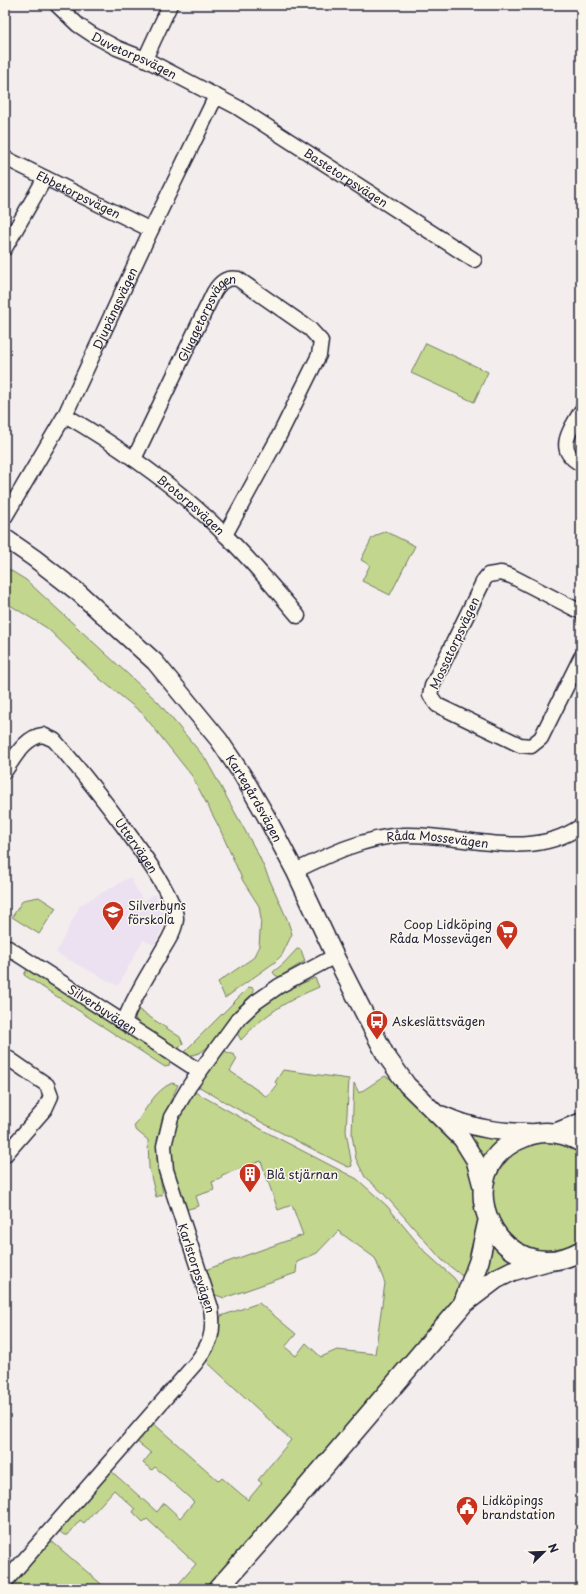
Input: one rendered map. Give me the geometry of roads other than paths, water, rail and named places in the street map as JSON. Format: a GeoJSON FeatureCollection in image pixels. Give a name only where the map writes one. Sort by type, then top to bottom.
{"type":"FeatureCollection","features":[{"type":"Feature","properties":{"kind":"main road"},"geometry":{"type":"LineString","coordinates":[[555,1260],[537,1260],[516,1253],[499,1239],[488,1221],[484,1206],[483,1190],[489,1169],[502,1151],[519,1139],[581,1123]]}},
{"type":"Feature","properties":{"kind":"main road"},"geometry":{"type":"LineString","coordinates":[[547,1133],[581,1142]]}},
{"type":"Feature","properties":{"kind":"main road"},"geometry":{"type":"LineString","coordinates":[[463,1304],[479,1261],[488,1221]]}},
{"type":"Feature","properties":{"kind":"main road"},"geometry":{"type":"LineString","coordinates":[[218,1589],[279,1520],[463,1304],[496,1279],[512,1271],[555,1260],[581,1251]]}},
{"type":"Feature","properties":{"kind":"street","name":"Duvetorpsvägen"},"geometry":{"type":"LineString","coordinates":[[57,5],[78,25],[93,35],[117,48],[144,58],[216,96]]}},
{"type":"Feature","properties":{"kind":"street"},"geometry":{"type":"LineString","coordinates":[[144,58],[170,5]]}},
{"type":"Feature","properties":{"kind":"street","name":"Djupängsvägen"},"geometry":{"type":"LineString","coordinates":[[5,517],[65,415],[151,230],[216,96]]}},
{"type":"Feature","properties":{"kind":"street","name":"Bastetorpsvägen"},"geometry":{"type":"LineString","coordinates":[[216,96],[259,121],[474,260]]}},
{"type":"Feature","properties":{"kind":"street","name":"Ebbetorpsvägen"},"geometry":{"type":"LineString","coordinates":[[5,158],[151,230]]}},
{"type":"Feature","properties":{"kind":"street"},"geometry":{"type":"LineString","coordinates":[[5,248],[45,178]]}},
{"type":"Feature","properties":{"kind":"street","name":"Gluggetorpsvägen"},"geometry":{"type":"LineString","coordinates":[[134,459],[214,292],[224,280],[232,278],[238,279],[310,328],[321,341],[319,355],[278,438],[225,535]]}},
{"type":"Feature","properties":{"kind":"street"},"geometry":{"type":"LineString","coordinates":[[581,411],[566,443],[566,451],[568,455],[581,464]]}},
{"type":"Feature","properties":{"kind":"street","name":"Brotorpsvägen"},"geometry":{"type":"LineString","coordinates":[[65,415],[134,459],[225,535],[298,616]]}},
{"type":"Feature","properties":{"kind":"street","name":"Kartegårdsvägen"},"geometry":{"type":"LineString","coordinates":[[5,538],[34,558],[79,593],[155,662],[214,734],[243,776],[295,871],[335,956],[384,1054],[408,1085],[462,1139],[470,1150],[480,1172],[483,1190]]}},
{"type":"Feature","properties":{"kind":"street","name":"Mossatorpsvägen"},"geometry":{"type":"LineString","coordinates":[[581,612],[511,576],[501,573],[488,575],[484,580],[439,672],[430,695],[434,703],[452,713],[520,745],[531,746],[541,738],[581,657]]}},
{"type":"Feature","properties":{"kind":"street","name":"Uttervägen"},"geometry":{"type":"LineString","coordinates":[[5,771],[18,753],[33,737],[43,734],[54,740],[109,808],[144,858],[173,906],[176,919],[172,932],[133,1001],[124,1022]]}},
{"type":"Feature","properties":{"kind":"street","name":"Råda Mossevägen"},"geometry":{"type":"LineString","coordinates":[[295,871],[349,846],[388,838],[419,835],[528,846],[554,841],[581,826]]}},
{"type":"Feature","properties":{"kind":"street","name":"Silverbyvägen"},"geometry":{"type":"LineString","coordinates":[[7,952],[124,1022],[199,1071]]}},
{"type":"Feature","properties":{"kind":"street","name":"Karlstorpsvägen"},"geometry":{"type":"LineString","coordinates":[[5,1582],[195,1364],[209,1344],[213,1326],[210,1308],[170,1184],[164,1146],[171,1117],[199,1071],[240,1018],[256,1002],[279,986],[335,956]]}},
{"type":"Feature","properties":{"kind":"street"},"geometry":{"type":"LineString","coordinates":[[5,1056],[47,1085],[51,1096],[45,1109],[5,1155]]}},
{"type":"Feature","properties":{"kind":"street","name":"Kartegårdsvägen"},"geometry":{"type":"LineString","coordinates":[[435,1111],[477,1128],[495,1132],[547,1133]]}},
{"type":"Feature","properties":{"kind":"street"},"geometry":{"type":"LineString","coordinates":[[555,1260],[581,1260]]}},
{"type":"Feature","properties":{"kind":"place","name":"Silverbyns förskola"},"geometry":{"type":"Point","coordinates":[113,932]}},
{"type":"Feature","properties":{"kind":"place","name":"Coop Lidköping Råda Mossevägen"},"geometry":{"type":"Point","coordinates":[507,950]}},
{"type":"Feature","properties":{"kind":"place","name":"Askeslättsvägen"},"geometry":{"type":"Point","coordinates":[377,1040]}},
{"type":"Feature","properties":{"kind":"place","name":"Blå stjärnan"},"geometry":{"type":"Point","coordinates":[250,1194]}},
{"type":"Feature","properties":{"kind":"place","name":"Lidköpings brandstation"},"geometry":{"type":"Point","coordinates":[467,1526]}}]}
